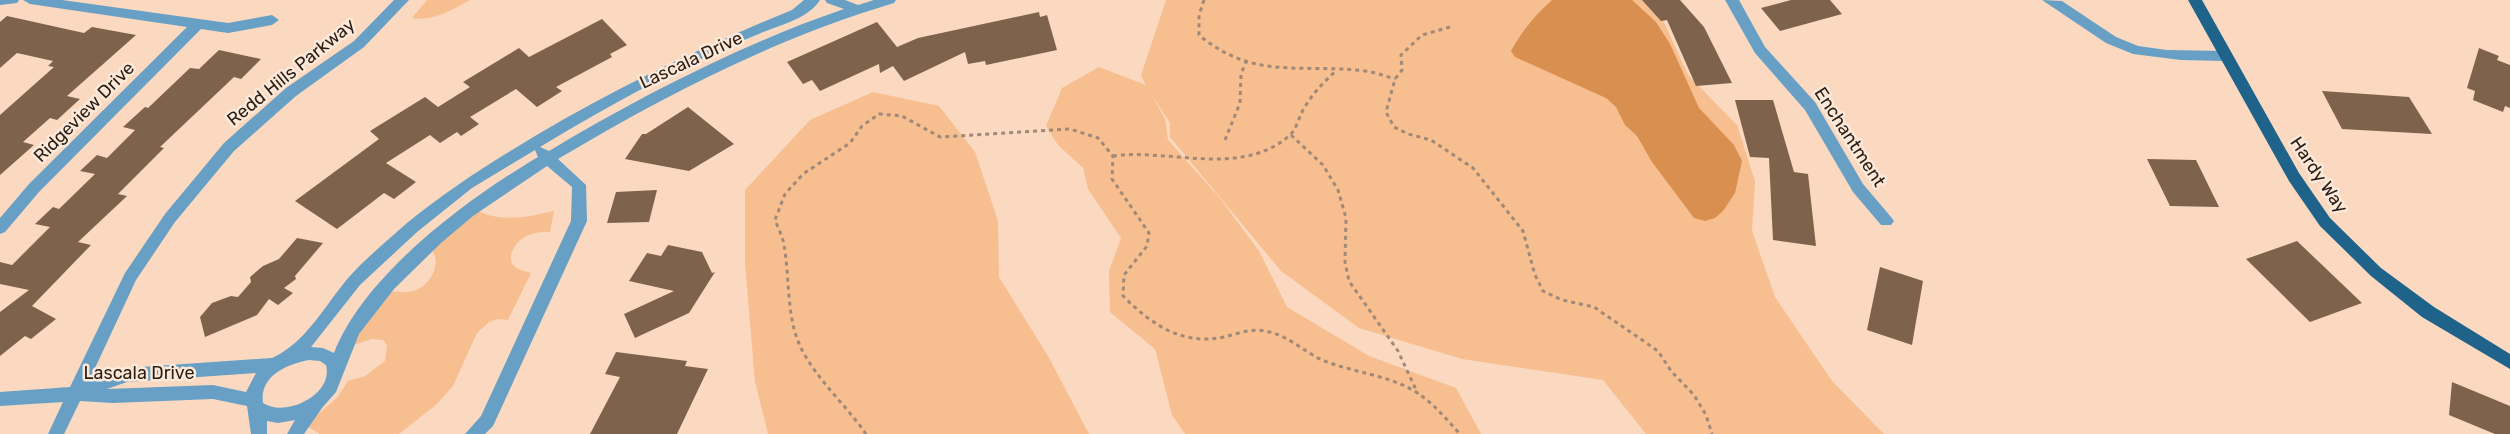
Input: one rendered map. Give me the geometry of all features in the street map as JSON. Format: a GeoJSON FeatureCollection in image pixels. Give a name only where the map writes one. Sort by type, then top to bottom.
{"type":"FeatureCollection","features":[{"type":"Feature","properties":{"kind":"main road","name":"Hardy Way"},"geometry":{"type":"LineString","coordinates":[[2194,0],[2294,177],[2325,222],[2376,272],[2428,312],[2510,362]]}},
{"type":"Feature","properties":{"kind":"street"},"geometry":{"type":"LineString","coordinates":[[0,1],[12,0]]}},
{"type":"Feature","properties":{"kind":"street"},"geometry":{"type":"LineString","coordinates":[[30,0],[228,28],[272,20]]}},
{"type":"Feature","properties":{"kind":"street","name":"Redd Hills Parkway"},"geometry":{"type":"LineString","coordinates":[[56,434],[130,276],[170,218],[229,147],[291,92],[359,44],[402,0]]}},
{"type":"Feature","properties":{"kind":"street","name":"Lascala Drive"},"geometry":{"type":"LineString","coordinates":[[290,356],[314,334],[355,281],[412,228],[467,184],[532,144],[662,72],[740,36],[797,13],[813,0]]}},
{"type":"Feature","properties":{"kind":"street"},"geometry":{"type":"LineString","coordinates":[[832,0],[857,9]]}},
{"type":"Feature","properties":{"kind":"street","name":"Lascala Drive"},"geometry":{"type":"LineString","coordinates":[[335,371],[349,338],[382,290],[435,238],[547,157],[629,112],[724,65],[857,9],[889,0]]}},
{"type":"Feature","properties":{"kind":"street","name":"Enchantment"},"geometry":{"type":"LineString","coordinates":[[1732,0],[1760,50],[1810,106],[1858,188],[1886,221]]}},
{"type":"Feature","properties":{"kind":"street"},"geometry":{"type":"LineString","coordinates":[[2049,0],[2066,6],[2111,40],[2145,53],[2225,56]]}},
{"type":"Feature","properties":{"kind":"street","name":"Ridgeview Drive"},"geometry":{"type":"LineString","coordinates":[[0,228],[34,188],[197,24]]}},
{"type":"Feature","properties":{"kind":"street"},"geometry":{"type":"LineString","coordinates":[[473,434],[488,421],[579,221],[579,186],[532,144]]}},
{"type":"Feature","properties":{"kind":"street"},"geometry":{"type":"LineString","coordinates":[[259,434],[255,404],[257,382],[273,365],[290,356],[304,352],[321,354],[333,362],[335,371],[334,381],[295,434]]}},
{"type":"Feature","properties":{"kind":"street","name":"Lascala Drive"},"geometry":{"type":"LineString","coordinates":[[74,394],[126,375],[273,365]]}},
{"type":"Feature","properties":{"kind":"street","name":"Lascala Drive"},"geometry":{"type":"LineString","coordinates":[[74,394],[113,396],[213,392],[255,404]]}},
{"type":"Feature","properties":{"kind":"street"},"geometry":{"type":"LineString","coordinates":[[0,399],[74,394]]}},
{"type":"Feature","properties":{"kind":"street"},"geometry":{"type":"LineString","coordinates":[[255,404],[265,414],[283,416],[304,410],[317,402]]}},
{"type":"Feature","properties":{"kind":"path"},"geometry":{"type":"LineString","coordinates":[[1204,0],[1198,15],[1199,35],[1218,51],[1246,62],[1276,68],[1366,72],[1395,80]]}},
{"type":"Feature","properties":{"kind":"path"},"geometry":{"type":"LineString","coordinates":[[1450,26],[1426,31],[1409,44],[1401,55],[1402,70],[1395,80],[1386,112],[1394,127],[1408,134],[1431,140],[1472,168],[1507,207],[1523,231],[1535,275],[1543,291],[1562,300],[1594,307],[1658,351],[1671,371],[1694,394],[1706,415],[1712,434]]}},
{"type":"Feature","properties":{"kind":"path"},"geometry":{"type":"LineString","coordinates":[[1225,140],[1240,103],[1242,74],[1246,62]]}},
{"type":"Feature","properties":{"kind":"path"},"geometry":{"type":"LineString","coordinates":[[1113,156],[1127,153],[1195,159],[1225,158],[1264,150],[1291,135],[1302,112],[1324,80],[1336,71]]}},
{"type":"Feature","properties":{"kind":"path"},"geometry":{"type":"LineString","coordinates":[[866,434],[850,411],[819,375],[801,347],[792,318],[784,243],[775,220],[785,194],[803,174],[850,143],[862,126],[880,114],[902,116],[940,137],[1070,129],[1098,138],[1113,156],[1112,179],[1149,233],[1147,246],[1124,275],[1123,296],[1155,325],[1178,337],[1197,340],[1261,330],[1278,336],[1313,356],[1402,386],[1418,394],[1460,434]]}},
{"type":"Feature","properties":{"kind":"path"},"geometry":{"type":"LineString","coordinates":[[1291,135],[1308,148],[1336,185],[1344,207],[1347,234],[1343,261],[1349,283],[1398,350],[1414,380],[1418,394]]}},
{"type":"Feature","properties":{"kind":"shaded area"},"geometry":{"type":"Polygon","coordinates":[[[427,0],[470,0],[450,11],[435,16],[420,19],[412,18],[427,0]]]}},
{"type":"Feature","properties":{"kind":"shaded area"},"geometry":{"type":"Polygon","coordinates":[[[1166,0],[1648,0],[1661,16],[1688,75],[1737,125],[1755,181],[1752,231],[1775,297],[1832,381],[1884,434],[1646,434],[1603,380],[1462,359],[1359,328],[1281,271],[1170,137],[1170,123],[1152,95],[1165,119],[1168,140],[1219,197],[1259,251],[1287,307],[1369,356],[1456,388],[1481,434],[1185,434],[1172,415],[1155,349],[1110,312],[1109,271],[1121,238],[1088,189],[1083,168],[1058,145],[1046,126],[1062,88],[1099,67],[1146,85],[1141,75],[1166,0]]]}},
{"type":"Feature","properties":{"kind":"shaded area"},"geometry":{"type":"Polygon","coordinates":[[[1552,0],[1632,0],[1656,22],[1670,44],[1699,108],[1734,145],[1742,161],[1735,193],[1723,211],[1715,218],[1705,221],[1694,218],[1652,162],[1637,136],[1625,125],[1616,107],[1606,98],[1515,57],[1511,51],[1519,37],[1552,0]]]}},
{"type":"Feature","properties":{"kind":"shaded area"},"geometry":{"type":"Polygon","coordinates":[[[873,92],[939,106],[975,152],[998,221],[999,277],[1048,356],[1089,434],[768,434],[755,382],[745,263],[745,190],[810,120],[873,92]]]}},
{"type":"Feature","properties":{"kind":"shaded area"},"geometry":{"type":"Polygon","coordinates":[[[476,210],[505,218],[524,217],[554,211],[550,232],[535,233],[524,238],[512,252],[511,261],[513,265],[531,273],[508,320],[498,319],[489,322],[477,333],[453,386],[437,404],[399,434],[320,434],[305,425],[337,398],[348,381],[365,376],[385,361],[387,345],[383,340],[372,339],[350,346],[389,291],[413,291],[427,283],[436,265],[434,253],[430,248],[476,210]]]}},
{"type":"Feature","properties":{"kind":"building"},"geometry":{"type":"Polygon","coordinates":[[[1642,0],[1680,0],[1704,27],[1732,83],[1696,86],[1667,20],[1661,21],[1642,0]]]}},
{"type":"Feature","properties":{"kind":"building"},"geometry":{"type":"Polygon","coordinates":[[[1791,0],[1830,0],[1842,14],[1780,31],[1761,8],[1791,0]]]}},
{"type":"Feature","properties":{"kind":"building"},"geometry":{"type":"Polygon","coordinates":[[[1039,12],[1040,17],[1047,15],[1057,50],[986,65],[985,61],[968,64],[965,52],[904,81],[893,66],[880,73],[879,64],[820,91],[812,80],[803,84],[787,62],[877,22],[897,47],[918,38],[1039,12]]]}},
{"type":"Feature","properties":{"kind":"building"},"geometry":{"type":"Polygon","coordinates":[[[7,16],[84,33],[92,27],[136,35],[67,96],[80,99],[57,120],[50,118],[23,142],[34,145],[0,175],[0,115],[54,67],[48,66],[53,61],[17,53],[0,68],[0,22],[7,16]]]}},
{"type":"Feature","properties":{"kind":"building"},"geometry":{"type":"Polygon","coordinates":[[[602,19],[627,45],[610,54],[612,57],[556,87],[562,91],[537,107],[516,89],[470,117],[479,124],[461,136],[457,132],[440,143],[430,135],[386,163],[416,182],[394,199],[384,193],[337,229],[295,201],[379,139],[370,131],[425,97],[438,107],[470,87],[463,82],[519,48],[529,57],[602,19]]]}},
{"type":"Feature","properties":{"kind":"building"},"geometry":{"type":"Polygon","coordinates":[[[2479,48],[2499,56],[2497,60],[2510,65],[2510,108],[2505,106],[2503,112],[2473,100],[2475,91],[2467,88],[2479,48]]]}},
{"type":"Feature","properties":{"kind":"building"},"geometry":{"type":"Polygon","coordinates":[[[219,50],[261,59],[241,79],[234,77],[160,147],[164,148],[118,194],[127,196],[78,242],[91,245],[32,306],[56,319],[31,339],[25,336],[0,356],[0,312],[29,290],[0,284],[0,262],[12,265],[50,227],[35,224],[53,207],[59,209],[95,174],[80,171],[97,155],[107,158],[135,130],[123,127],[145,107],[148,108],[190,68],[199,69],[219,50]]]}},
{"type":"Feature","properties":{"kind":"building"},"geometry":{"type":"Polygon","coordinates":[[[2322,91],[2409,97],[2432,134],[2342,129],[2322,91]]]}},
{"type":"Feature","properties":{"kind":"building"},"geometry":{"type":"Polygon","coordinates":[[[1735,100],[1773,100],[1794,172],[1808,174],[1816,246],[1773,240],[1769,158],[1750,157],[1735,100]]]}},
{"type":"Feature","properties":{"kind":"building"},"geometry":{"type":"Polygon","coordinates":[[[688,107],[734,144],[689,171],[625,159],[642,134],[646,134],[688,107]]]}},
{"type":"Feature","properties":{"kind":"building"},"geometry":{"type":"Polygon","coordinates":[[[2147,159],[2196,160],[2219,207],[2170,206],[2147,159]]]}},
{"type":"Feature","properties":{"kind":"building"},"geometry":{"type":"Polygon","coordinates":[[[657,190],[649,222],[607,223],[616,192],[657,190]]]}},
{"type":"Feature","properties":{"kind":"building"},"geometry":{"type":"Polygon","coordinates":[[[297,238],[323,243],[295,276],[296,279],[284,288],[293,293],[278,305],[269,299],[257,315],[205,337],[200,317],[212,303],[231,296],[238,297],[251,282],[250,277],[263,266],[279,259],[297,238]]]}},
{"type":"Feature","properties":{"kind":"building"},"geometry":{"type":"Polygon","coordinates":[[[2297,241],[2362,303],[2310,322],[2246,259],[2297,241]]]}},
{"type":"Feature","properties":{"kind":"building"},"geometry":{"type":"Polygon","coordinates":[[[668,245],[702,252],[712,273],[715,272],[689,313],[635,338],[624,314],[674,291],[629,281],[647,253],[661,256],[668,245]]]}},
{"type":"Feature","properties":{"kind":"building"},"geometry":{"type":"Polygon","coordinates":[[[1880,267],[1923,281],[1912,345],[1867,330],[1880,267]]]}},
{"type":"Feature","properties":{"kind":"building"},"geometry":{"type":"Polygon","coordinates":[[[616,352],[687,361],[685,366],[708,369],[677,434],[590,434],[620,377],[605,374],[616,352]]]}},
{"type":"Feature","properties":{"kind":"building"},"geometry":{"type":"Polygon","coordinates":[[[2452,382],[2510,406],[2510,434],[2495,434],[2449,415],[2452,382]]]}}]}
